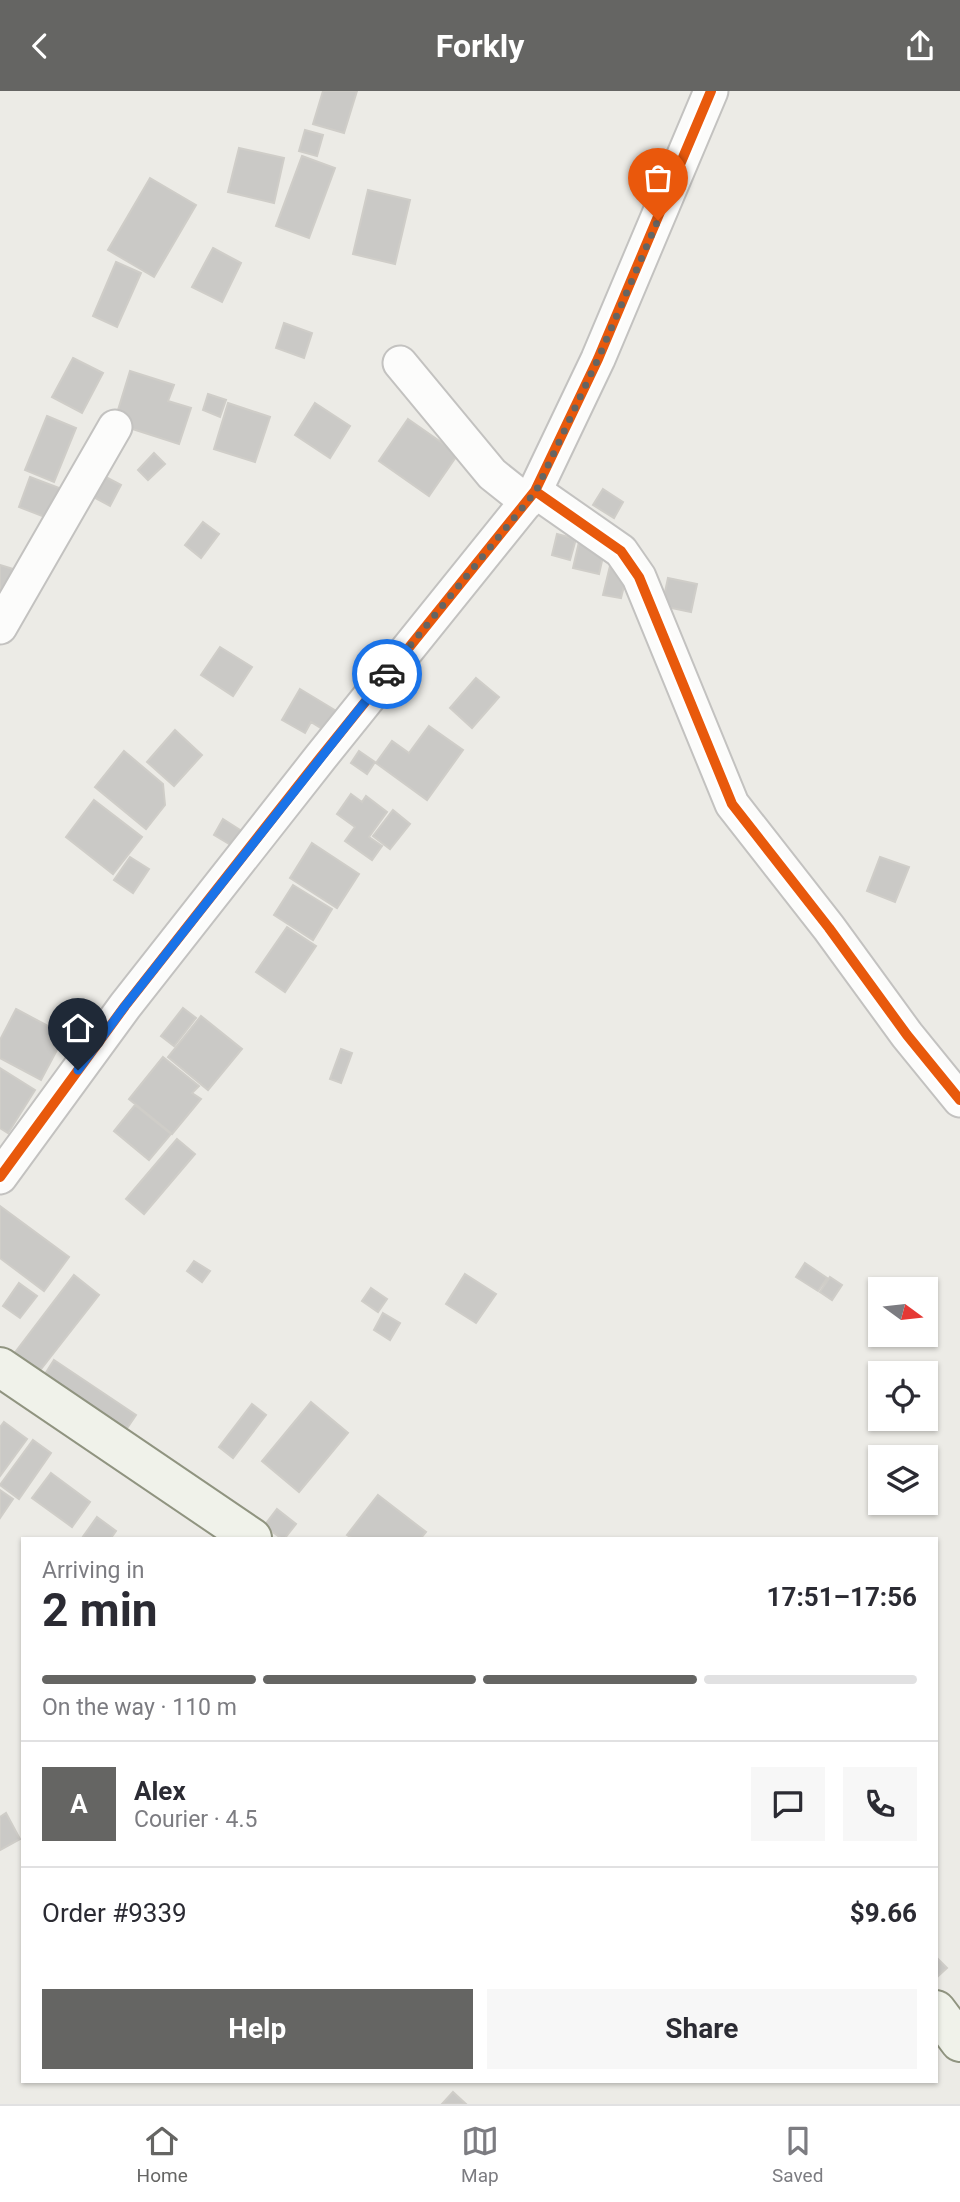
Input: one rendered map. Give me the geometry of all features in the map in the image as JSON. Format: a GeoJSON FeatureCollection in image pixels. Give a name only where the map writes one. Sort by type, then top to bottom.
{"type":"FeatureCollection","features":[{"type":"Feature","properties":{"kind":"street"},"geometry":{"type":"LineString","coordinates":[[0,1177],[133,995],[531,497],[598,359],[711,91]]}},
{"type":"Feature","properties":{"kind":"street"},"geometry":{"type":"LineString","coordinates":[[400,363],[492,474],[621,551],[639,577],[721,783],[732,804],[829,928],[907,1035],[960,1100]]}},
{"type":"Feature","properties":{"kind":"street"},"geometry":{"type":"LineString","coordinates":[[0,627],[115,427]]}},
{"type":"Feature","properties":{"kind":"street"},"geometry":{"type":"LineString","coordinates":[[0,1367],[251,1537]]}},
{"type":"Feature","properties":{"kind":"street"},"geometry":{"type":"LineString","coordinates":[[938,2013],[960,2042]]}},
{"type":"Feature","properties":{"kind":"building"},"geometry":{"type":"Polygon","coordinates":[[[323,91],[357,91],[344,133],[313,124],[323,91]]]}},
{"type":"Feature","properties":{"kind":"building"},"geometry":{"type":"Polygon","coordinates":[[[305,130],[323,135],[317,156],[299,151],[305,130]]]}},
{"type":"Feature","properties":{"kind":"building"},"geometry":{"type":"Polygon","coordinates":[[[239,148],[284,158],[274,203],[228,192],[239,148]]]}},
{"type":"Feature","properties":{"kind":"building"},"geometry":{"type":"Polygon","coordinates":[[[302,156],[335,168],[309,238],[276,226],[302,156]]]}},
{"type":"Feature","properties":{"kind":"building"},"geometry":{"type":"Polygon","coordinates":[[[150,178],[196,205],[154,277],[108,250],[150,178]]]}},
{"type":"Feature","properties":{"kind":"building"},"geometry":{"type":"Polygon","coordinates":[[[368,190],[410,200],[395,264],[353,254],[368,190]]]}},
{"type":"Feature","properties":{"kind":"building"},"geometry":{"type":"Polygon","coordinates":[[[213,248],[241,263],[222,302],[192,287],[213,248]]]}},
{"type":"Feature","properties":{"kind":"building"},"geometry":{"type":"Polygon","coordinates":[[[116,262],[141,273],[117,327],[93,316],[116,262]]]}},
{"type":"Feature","properties":{"kind":"building"},"geometry":{"type":"Polygon","coordinates":[[[284,323],[312,333],[304,358],[276,348],[284,323]]]}},
{"type":"Feature","properties":{"kind":"building"},"geometry":{"type":"Polygon","coordinates":[[[73,358],[103,373],[82,413],[52,397],[73,358]]]}},
{"type":"Feature","properties":{"kind":"building"},"geometry":{"type":"Polygon","coordinates":[[[130,371],[174,385],[168,401],[191,408],[179,444],[114,423],[130,371]]]}},
{"type":"Feature","properties":{"kind":"building"},"geometry":{"type":"Polygon","coordinates":[[[208,394],[226,400],[220,417],[203,410],[208,394]]]}},
{"type":"Feature","properties":{"kind":"building"},"geometry":{"type":"Polygon","coordinates":[[[228,403],[270,417],[255,462],[214,449],[228,403]]]}},
{"type":"Feature","properties":{"kind":"building"},"geometry":{"type":"Polygon","coordinates":[[[315,403],[350,426],[330,458],[295,435],[315,403]]]}},
{"type":"Feature","properties":{"kind":"building"},"geometry":{"type":"Polygon","coordinates":[[[47,416],[76,428],[54,482],[25,470],[47,416]]]}},
{"type":"Feature","properties":{"kind":"building"},"geometry":{"type":"Polygon","coordinates":[[[408,419],[458,454],[429,496],[379,461],[408,419]]]}},
{"type":"Feature","properties":{"kind":"building"},"geometry":{"type":"Polygon","coordinates":[[[154,453],[165,464],[148,480],[138,470],[154,453]]]}},
{"type":"Feature","properties":{"kind":"building"},"geometry":{"type":"Polygon","coordinates":[[[100,474],[121,485],[110,506],[88,494],[100,474]]]}},
{"type":"Feature","properties":{"kind":"building"},"geometry":{"type":"Polygon","coordinates":[[[30,477],[62,489],[50,519],[19,507],[30,477]]]}},
{"type":"Feature","properties":{"kind":"building"},"geometry":{"type":"Polygon","coordinates":[[[603,489],[623,502],[614,518],[593,505],[603,489]]]}},
{"type":"Feature","properties":{"kind":"building"},"geometry":{"type":"Polygon","coordinates":[[[203,522],[219,534],[201,558],[185,545],[203,522]]]}},
{"type":"Feature","properties":{"kind":"building"},"geometry":{"type":"Polygon","coordinates":[[[557,534],[576,539],[570,560],[552,555],[557,534]]]}},
{"type":"Feature","properties":{"kind":"building"},"geometry":{"type":"Polygon","coordinates":[[[579,542],[605,548],[599,574],[573,568],[579,542]]]}},
{"type":"Feature","properties":{"kind":"building"},"geometry":{"type":"Polygon","coordinates":[[[0,565],[13,569],[3,604],[0,603],[0,565]]]}},
{"type":"Feature","properties":{"kind":"building"},"geometry":{"type":"Polygon","coordinates":[[[610,566],[628,570],[621,598],[603,595],[610,566]]]}},
{"type":"Feature","properties":{"kind":"building"},"geometry":{"type":"Polygon","coordinates":[[[668,578],[697,584],[691,612],[662,606],[668,578]]]}},
{"type":"Feature","properties":{"kind":"building"},"geometry":{"type":"Polygon","coordinates":[[[220,647],[252,667],[233,696],[201,675],[220,647]]]}},
{"type":"Feature","properties":{"kind":"building"},"geometry":{"type":"Polygon","coordinates":[[[476,678],[499,697],[472,728],[450,708],[476,678]]]}},
{"type":"Feature","properties":{"kind":"building"},"geometry":{"type":"Polygon","coordinates":[[[300,689],[343,715],[332,735],[311,722],[305,733],[282,720],[300,689]]]}},
{"type":"Feature","properties":{"kind":"building"},"geometry":{"type":"Polygon","coordinates":[[[429,726],[463,750],[427,800],[376,763],[392,741],[409,753],[429,726]]]}},
{"type":"Feature","properties":{"kind":"building"},"geometry":{"type":"Polygon","coordinates":[[[175,730],[202,755],[174,786],[147,762],[175,730]]]}},
{"type":"Feature","properties":{"kind":"building"},"geometry":{"type":"Polygon","coordinates":[[[124,751],[163,784],[165,805],[146,829],[95,787],[124,751]]]}},
{"type":"Feature","properties":{"kind":"building"},"geometry":{"type":"Polygon","coordinates":[[[359,751],[375,762],[367,774],[351,763],[359,751]]]}},
{"type":"Feature","properties":{"kind":"building"},"geometry":{"type":"Polygon","coordinates":[[[351,794],[362,802],[366,796],[387,812],[369,837],[382,846],[372,860],[345,841],[355,827],[337,814],[351,794]]]}},
{"type":"Feature","properties":{"kind":"building"},"geometry":{"type":"Polygon","coordinates":[[[94,800],[142,837],[113,874],[66,837],[94,800]]]}},
{"type":"Feature","properties":{"kind":"building"},"geometry":{"type":"Polygon","coordinates":[[[393,810],[410,824],[390,849],[373,836],[393,810]]]}},
{"type":"Feature","properties":{"kind":"building"},"geometry":{"type":"Polygon","coordinates":[[[223,819],[248,835],[239,850],[214,835],[223,819]]]}},
{"type":"Feature","properties":{"kind":"building"},"geometry":{"type":"Polygon","coordinates":[[[312,843],[359,874],[337,908],[290,878],[312,843]]]}},
{"type":"Feature","properties":{"kind":"building"},"geometry":{"type":"Polygon","coordinates":[[[130,857],[149,869],[133,893],[114,880],[130,857]]]}},
{"type":"Feature","properties":{"kind":"building"},"geometry":{"type":"Polygon","coordinates":[[[880,857],[909,867],[895,902],[867,891],[880,857]]]}},
{"type":"Feature","properties":{"kind":"building"},"geometry":{"type":"Polygon","coordinates":[[[293,885],[332,909],[313,940],[274,915],[293,885]]]}},
{"type":"Feature","properties":{"kind":"building"},"geometry":{"type":"Polygon","coordinates":[[[287,927],[316,946],[285,992],[256,972],[287,927]]]}},
{"type":"Feature","properties":{"kind":"building"},"geometry":{"type":"Polygon","coordinates":[[[183,1008],[196,1018],[174,1046],[161,1036],[183,1008]]]}},
{"type":"Feature","properties":{"kind":"building"},"geometry":{"type":"Polygon","coordinates":[[[16,1009],[65,1035],[41,1080],[0,1058],[0,1040],[16,1009]]]}},
{"type":"Feature","properties":{"kind":"building"},"geometry":{"type":"Polygon","coordinates":[[[201,1016],[242,1049],[208,1090],[168,1057],[201,1016]]]}},
{"type":"Feature","properties":{"kind":"building"},"geometry":{"type":"Polygon","coordinates":[[[341,1049],[352,1053],[341,1083],[330,1079],[341,1049]]]}},
{"type":"Feature","properties":{"kind":"building"},"geometry":{"type":"Polygon","coordinates":[[[163,1057],[199,1086],[192,1093],[201,1099],[172,1134],[129,1099],[163,1057]]]}},
{"type":"Feature","properties":{"kind":"building"},"geometry":{"type":"Polygon","coordinates":[[[0,1068],[35,1090],[8,1133],[0,1128],[0,1068]]]}},
{"type":"Feature","properties":{"kind":"building"},"geometry":{"type":"Polygon","coordinates":[[[135,1105],[171,1134],[149,1160],[114,1131],[135,1105]]]}},
{"type":"Feature","properties":{"kind":"building"},"geometry":{"type":"Polygon","coordinates":[[[177,1139],[195,1154],[144,1214],[126,1199],[177,1139]]]}},
{"type":"Feature","properties":{"kind":"building"},"geometry":{"type":"Polygon","coordinates":[[[0,1206],[69,1257],[44,1291],[0,1258],[0,1206]]]}},
{"type":"Feature","properties":{"kind":"building"},"geometry":{"type":"Polygon","coordinates":[[[194,1261],[210,1271],[202,1282],[187,1271],[194,1261]]]}},
{"type":"Feature","properties":{"kind":"building"},"geometry":{"type":"Polygon","coordinates":[[[805,1263],[827,1278],[818,1291],[796,1277],[805,1263]]]}},
{"type":"Feature","properties":{"kind":"building"},"geometry":{"type":"Polygon","coordinates":[[[465,1274],[496,1294],[476,1323],[446,1304],[465,1274]]]}},
{"type":"Feature","properties":{"kind":"building"},"geometry":{"type":"Polygon","coordinates":[[[74,1275],[99,1295],[34,1378],[10,1359],[74,1275]]]}},
{"type":"Feature","properties":{"kind":"building"},"geometry":{"type":"Polygon","coordinates":[[[830,1277],[842,1285],[832,1300],[820,1292],[830,1277]]]}},
{"type":"Feature","properties":{"kind":"building"},"geometry":{"type":"Polygon","coordinates":[[[19,1283],[37,1296],[20,1318],[3,1306],[19,1283]]]}},
{"type":"Feature","properties":{"kind":"building"},"geometry":{"type":"Polygon","coordinates":[[[371,1288],[387,1299],[378,1312],[362,1301],[371,1288]]]}},
{"type":"Feature","properties":{"kind":"building"},"geometry":{"type":"Polygon","coordinates":[[[383,1313],[400,1323],[390,1340],[374,1330],[383,1313]]]}},
{"type":"Feature","properties":{"kind":"building"},"geometry":{"type":"Polygon","coordinates":[[[54,1360],[136,1415],[119,1440],[38,1385],[54,1360]]]}},
{"type":"Feature","properties":{"kind":"building"},"geometry":{"type":"Polygon","coordinates":[[[311,1402],[348,1433],[299,1492],[262,1461],[311,1402]]]}},
{"type":"Feature","properties":{"kind":"building"},"geometry":{"type":"Polygon","coordinates":[[[252,1404],[266,1415],[233,1458],[219,1447],[252,1404]]]}},
{"type":"Feature","properties":{"kind":"building"},"geometry":{"type":"Polygon","coordinates":[[[4,1422],[27,1439],[0,1476],[0,1427],[4,1422]]]}},
{"type":"Feature","properties":{"kind":"building"},"geometry":{"type":"Polygon","coordinates":[[[33,1440],[51,1453],[19,1499],[0,1485],[33,1440]]]}},
{"type":"Feature","properties":{"kind":"building"},"geometry":{"type":"Polygon","coordinates":[[[51,1473],[90,1502],[72,1527],[32,1498],[51,1473]]]}},
{"type":"Feature","properties":{"kind":"building"},"geometry":{"type":"Polygon","coordinates":[[[0,1490],[13,1499],[0,1518],[0,1490]]]}},
{"type":"Feature","properties":{"kind":"building"},"geometry":{"type":"Polygon","coordinates":[[[378,1495],[426,1532],[422,1537],[347,1535],[378,1495]]]}},
{"type":"Feature","properties":{"kind":"building"},"geometry":{"type":"Polygon","coordinates":[[[277,1509],[296,1524],[286,1537],[280,1537],[264,1526],[277,1509]]]}},
{"type":"Feature","properties":{"kind":"building"},"geometry":{"type":"Polygon","coordinates":[[[97,1517],[116,1531],[112,1537],[83,1537],[97,1517]]]}},
{"type":"Feature","properties":{"kind":"building"},"geometry":{"type":"Polygon","coordinates":[[[6,1813],[20,1839],[0,1850],[0,1817],[6,1813]]]}},
{"type":"Feature","properties":{"kind":"building"},"geometry":{"type":"Polygon","coordinates":[[[938,1959],[947,1968],[938,1976],[938,1959]]]}},
{"type":"Feature","properties":{"kind":"building"},"geometry":{"type":"Polygon","coordinates":[[[453,2092],[466,2104],[442,2104],[453,2092]]]}},
{"type":"Feature","properties":{"kind":"cycle path"},"geometry":{"type":"LineString","coordinates":[[0,1177],[125,1006],[535,491],[598,359],[711,91]]}},
{"type":"Feature","properties":{"kind":"cycle path"},"geometry":{"type":"LineString","coordinates":[[535,491],[621,551],[639,577],[732,804],[829,928],[907,1035],[960,1100]]}},
{"type":"Feature","properties":{"kind":"way so far"},"geometry":{"type":"LineString","coordinates":[[387,674],[536,491],[598,359],[658,220]]}},
{"type":"Feature","properties":{"kind":"route"},"geometry":{"type":"LineString","coordinates":[[78,1070],[125,1006],[387,674]]}}]}
